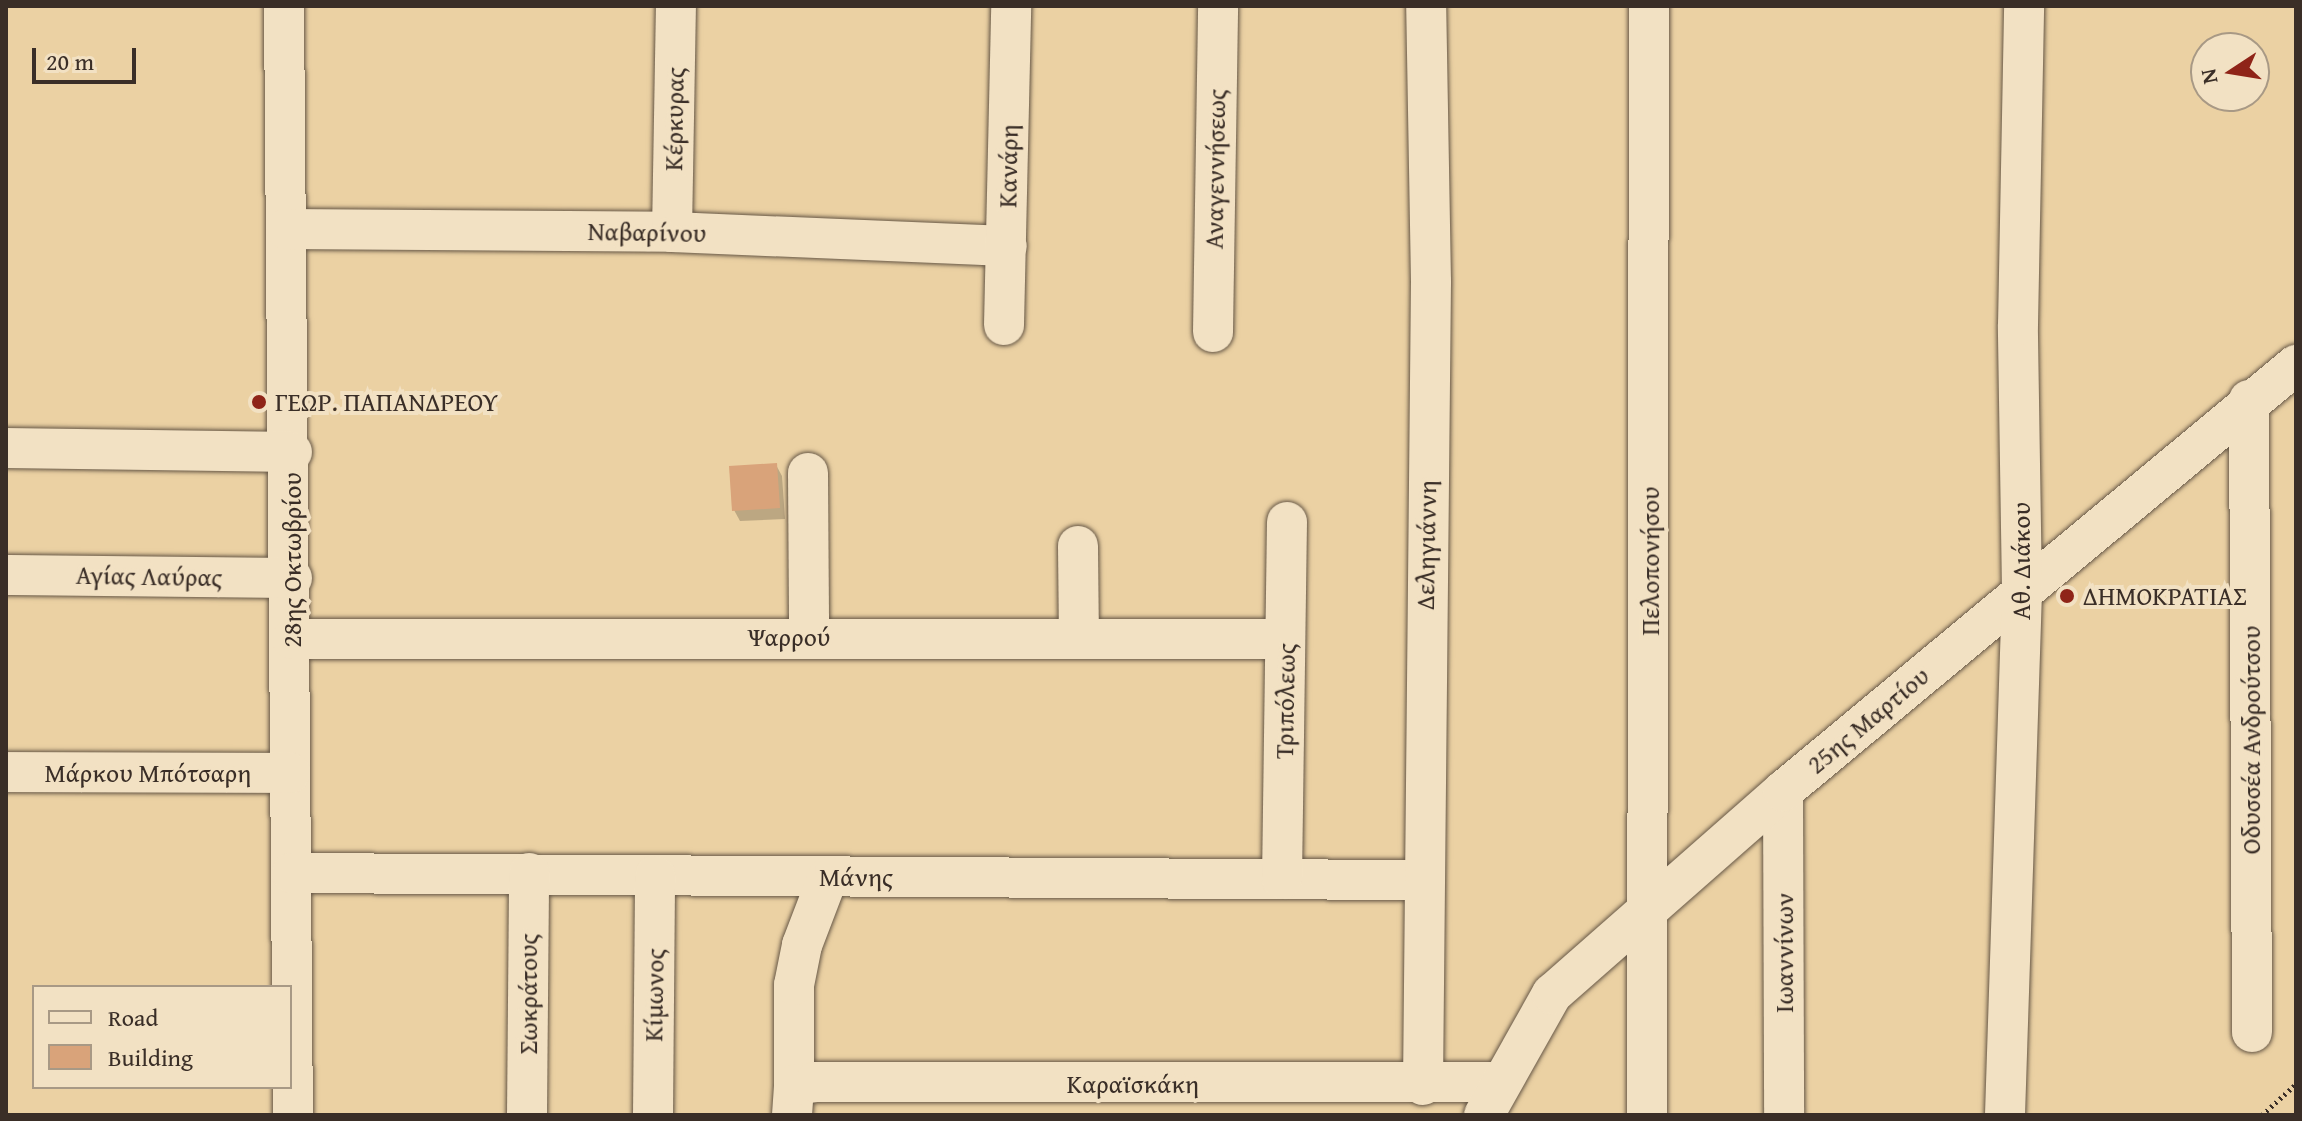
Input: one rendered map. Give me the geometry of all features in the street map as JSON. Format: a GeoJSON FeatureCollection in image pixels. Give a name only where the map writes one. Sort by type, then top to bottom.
{"type":"FeatureCollection","features":[{"type":"Feature","properties":{"kind":"street","name":"28ης Οκτωβρίου"},"geometry":{"type":"LineString","coordinates":[[284,6],[292,452],[290,773],[293,1115]]}},
{"type":"Feature","properties":{"kind":"street","name":"Κέρκυρας"},"geometry":{"type":"LineString","coordinates":[[672,232],[676,6]]}},
{"type":"Feature","properties":{"kind":"street","name":"Κανάρη"},"geometry":{"type":"LineString","coordinates":[[1004,325],[1011,6]]}},
{"type":"Feature","properties":{"kind":"street","name":"Αναγεννήσεως"},"geometry":{"type":"LineString","coordinates":[[1213,332],[1218,6]]}},
{"type":"Feature","properties":{"kind":"street","name":"Δεληγιάννη"},"geometry":{"type":"LineString","coordinates":[[1423,1085],[1421,880],[1431,282],[1426,6]]}},
{"type":"Feature","properties":{"kind":"street","name":"Πελοπονήσου"},"geometry":{"type":"LineString","coordinates":[[1647,1115],[1650,908],[1649,6]]}},
{"type":"Feature","properties":{"kind":"street","name":"Αθ. Διάκου"},"geometry":{"type":"LineString","coordinates":[[2005,1115],[2022,591],[2018,325],[2024,6]]}},
{"type":"Feature","properties":{"kind":"street","name":"Ναβαρίνου"},"geometry":{"type":"LineString","coordinates":[[286,229],[672,232],[1007,246]]}},
{"type":"Feature","properties":{"kind":"street","name":"25ης Μαρτίου"},"geometry":{"type":"LineString","coordinates":[[1492,1098],[1552,994],[1783,791],[2249,400],[2296,365]]}},
{"type":"Feature","properties":{"kind":"street","name":"Οδυσσέα Ανδρούτσου"},"geometry":{"type":"LineString","coordinates":[[2249,400],[2252,1032]]}},
{"type":"Feature","properties":{"kind":"street"},"geometry":{"type":"LineString","coordinates":[[6,448],[292,452]]}},
{"type":"Feature","properties":{"kind":"street"},"geometry":{"type":"LineString","coordinates":[[808,473],[809,636]]}},
{"type":"Feature","properties":{"kind":"street","name":"Τριπόλεως"},"geometry":{"type":"LineString","coordinates":[[1282,879],[1287,522]]}},
{"type":"Feature","properties":{"kind":"street"},"geometry":{"type":"LineString","coordinates":[[1078,546],[1079,638]]}},
{"type":"Feature","properties":{"kind":"street","name":"Αγίας Λαύρας"},"geometry":{"type":"LineString","coordinates":[[6,575],[292,578]]}},
{"type":"Feature","properties":{"kind":"street","name":"Ψαρρού"},"geometry":{"type":"LineString","coordinates":[[292,639],[809,636],[1285,639]]}},
{"type":"Feature","properties":{"kind":"street","name":"Μάρκου Μπότσαρη"},"geometry":{"type":"LineString","coordinates":[[6,772],[290,773]]}},
{"type":"Feature","properties":{"kind":"street","name":"Ιωαννίνων"},"geometry":{"type":"LineString","coordinates":[[1783,791],[1784,1115]]}},
{"type":"Feature","properties":{"kind":"street","name":"Μάνης"},"geometry":{"type":"LineString","coordinates":[[292,873],[1421,880]]}},
{"type":"Feature","properties":{"kind":"street","name":"Σωκράτους"},"geometry":{"type":"LineString","coordinates":[[527,1115],[529,873]]}},
{"type":"Feature","properties":{"kind":"street","name":"Κίμωνος"},"geometry":{"type":"LineString","coordinates":[[653,1115],[655,876]]}},
{"type":"Feature","properties":{"kind":"street"},"geometry":{"type":"LineString","coordinates":[[793,1100],[794,985],[802,945],[828,877]]}},
{"type":"Feature","properties":{"kind":"street","name":"Καραϊσκάκη"},"geometry":{"type":"LineString","coordinates":[[793,1100],[1423,1085],[1492,1098]]}},
{"type":"Feature","properties":{"kind":"path"},"geometry":{"type":"LineString","coordinates":[[2262,1115],[2296,1084]]}},
{"type":"Feature","properties":{"kind":"building"},"geometry":{"type":"Polygon","coordinates":[[[777,463],[780,508],[732,511],[729,466],[777,463]]]}},
{"type":"Feature","properties":{"kind":"place","name":"ΓΕΩΡ. ΠΑΠΑΝΔΡΕΟΥ"},"geometry":{"type":"Point","coordinates":[259,402]}},
{"type":"Feature","properties":{"kind":"place","name":"ΔΗΜΟΚΡΑΤΙΑΣ"},"geometry":{"type":"Point","coordinates":[2067,596]}}]}
